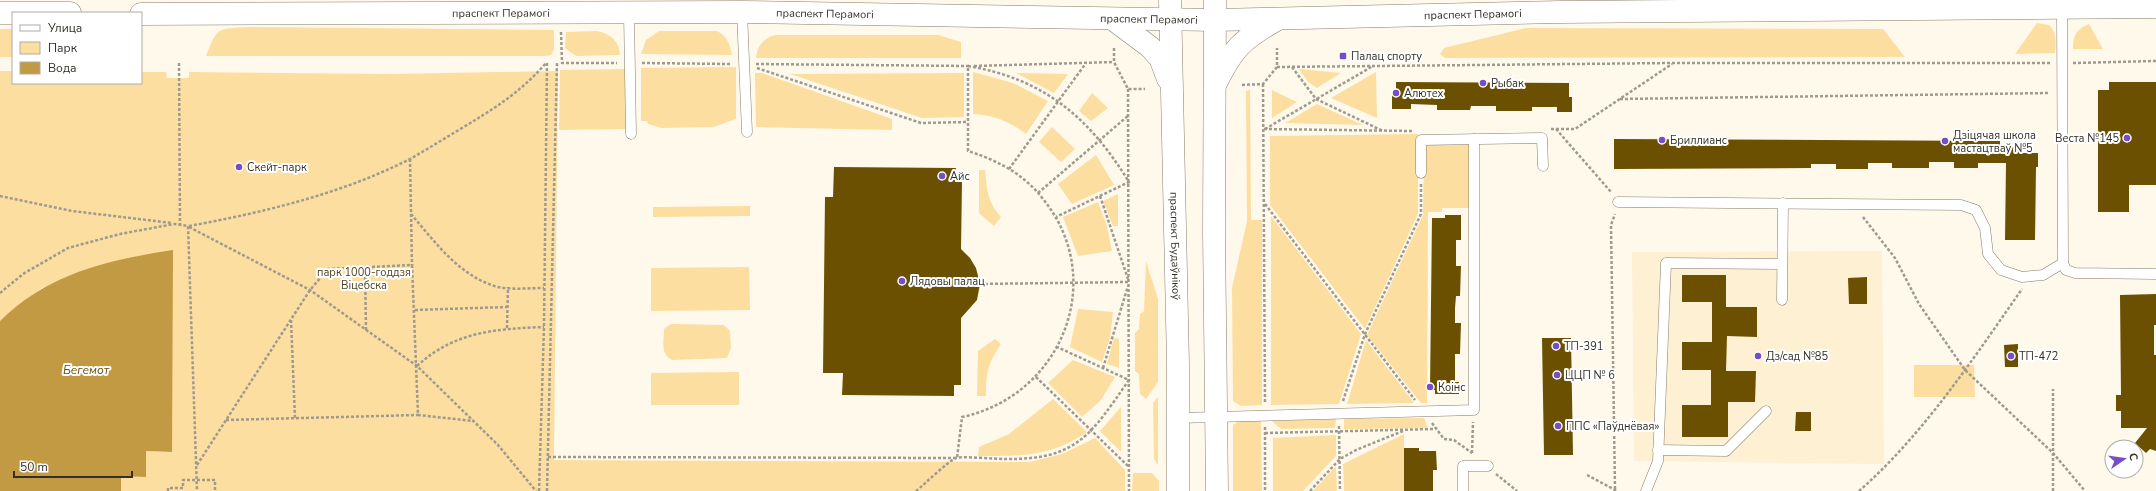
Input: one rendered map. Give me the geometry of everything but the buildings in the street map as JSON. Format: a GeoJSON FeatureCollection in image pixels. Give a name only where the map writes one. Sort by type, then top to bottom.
{"type":"FeatureCollection","features":[{"type":"Feature","properties":{"kind":"main road"},"geometry":{"type":"LineString","coordinates":[[295,14],[302,10],[311,0]]}},
{"type":"Feature","properties":{"kind":"main road"},"geometry":{"type":"LineString","coordinates":[[334,0],[344,10],[352,14]]}},
{"type":"Feature","properties":{"kind":"main road"},"geometry":{"type":"LineString","coordinates":[[1695,10],[1703,8],[1714,0]]}},
{"type":"Feature","properties":{"kind":"main road"},"geometry":{"type":"LineString","coordinates":[[1744,0],[1751,5],[1766,9]]}},
{"type":"Feature","properties":{"kind":"main road","name":"праспект Перамогі"},"geometry":{"type":"LineString","coordinates":[[142,14],[629,14],[742,12],[1114,20],[1170,10],[1215,10],[1277,19],[1766,9],[2156,7]]}},
{"type":"Feature","properties":{"kind":"main road","name":"праспект Будаўнікоў"},"geometry":{"type":"LineString","coordinates":[[1170,10],[1178,418],[1178,491]]}},
{"type":"Feature","properties":{"kind":"main road"},"geometry":{"type":"LineString","coordinates":[[1215,10],[1214,86],[1217,491]]}},
{"type":"Feature","properties":{"kind":"main road"},"geometry":{"type":"LineString","coordinates":[[0,13],[12,13]]}},
{"type":"Feature","properties":{"kind":"main road"},"geometry":{"type":"LineString","coordinates":[[1214,86],[1227,61],[1238,46],[1253,34],[1277,19]]}},
{"type":"Feature","properties":{"kind":"main road"},"geometry":{"type":"LineString","coordinates":[[1114,20],[1150,47],[1160,58],[1171,88]]}},
{"type":"Feature","properties":{"kind":"lane"},"geometry":{"type":"LineString","coordinates":[[2062,8],[2063,263],[2066,270],[2075,273],[2156,274]]}},
{"type":"Feature","properties":{"kind":"lane"},"geometry":{"type":"LineString","coordinates":[[742,12],[747,132]]}},
{"type":"Feature","properties":{"kind":"lane"},"geometry":{"type":"LineString","coordinates":[[629,14],[632,134]]}},
{"type":"Feature","properties":{"kind":"lane"},"geometry":{"type":"LineString","coordinates":[[1421,173],[1421,140],[1542,138],[1543,166]]}},
{"type":"Feature","properties":{"kind":"lane"},"geometry":{"type":"LineString","coordinates":[[1178,418],[1339,416],[1474,410],[1474,139]]}},
{"type":"Feature","properties":{"kind":"lane"},"geometry":{"type":"LineString","coordinates":[[1618,202],[1961,206],[1976,210],[1985,228],[1988,254],[2001,270],[2022,276],[2043,275],[2063,263]]}},
{"type":"Feature","properties":{"kind":"lane"},"geometry":{"type":"LineString","coordinates":[[1782,300],[1783,204]]}},
{"type":"Feature","properties":{"kind":"lane"},"geometry":{"type":"LineString","coordinates":[[1646,491],[1658,461],[1666,263],[1782,264]]}},
{"type":"Feature","properties":{"kind":"lane"},"geometry":{"type":"LineString","coordinates":[[1658,450],[1726,451],[1766,411]]}},
{"type":"Feature","properties":{"kind":"lane"},"geometry":{"type":"LineString","coordinates":[[1463,491],[1463,466],[1488,466]]}},
{"type":"Feature","properties":{"kind":"path"},"geometry":{"type":"LineString","coordinates":[[561,29],[562,63],[968,66],[1114,62]]}},
{"type":"Feature","properties":{"kind":"path"},"geometry":{"type":"LineString","coordinates":[[1114,48],[1114,62],[1128,89],[1129,115],[1129,491]]}},
{"type":"Feature","properties":{"kind":"path"},"geometry":{"type":"LineString","coordinates":[[1265,491],[1263,84],[1277,67],[1277,48]]}},
{"type":"Feature","properties":{"kind":"path"},"geometry":{"type":"LineString","coordinates":[[1277,67],[1673,63],[2062,63],[2156,61]]}},
{"type":"Feature","properties":{"kind":"path"},"geometry":{"type":"LineString","coordinates":[[179,63],[180,225]]}},
{"type":"Feature","properties":{"kind":"path"},"geometry":{"type":"LineString","coordinates":[[0,196],[72,212],[188,226],[234,218],[285,205],[340,188],[410,159],[510,98],[547,63],[544,326],[538,491]]}},
{"type":"Feature","properties":{"kind":"path"},"geometry":{"type":"LineString","coordinates":[[547,491],[557,63]]}},
{"type":"Feature","properties":{"kind":"path"},"geometry":{"type":"LineString","coordinates":[[1010,169],[1086,63]]}},
{"type":"Feature","properties":{"kind":"path"},"geometry":{"type":"LineString","coordinates":[[1575,129],[1673,63]]}},
{"type":"Feature","properties":{"kind":"path"},"geometry":{"type":"LineString","coordinates":[[744,64],[921,123],[968,122]]}},
{"type":"Feature","properties":{"kind":"path"},"geometry":{"type":"LineString","coordinates":[[1264,129],[1374,65]]}},
{"type":"Feature","properties":{"kind":"path"},"geometry":{"type":"LineString","coordinates":[[968,66],[991,70],[1009,76],[1037,89],[1059,102],[1081,118],[1100,139],[1129,182]]}},
{"type":"Feature","properties":{"kind":"path"},"geometry":{"type":"LineString","coordinates":[[916,491],[956,458],[962,417],[980,413],[1001,404],[1025,388],[1036,377],[1057,347],[1068,320],[1073,283],[1072,264],[1067,244],[1056,217],[1038,193],[1010,169],[993,160],[968,151],[968,66]]}},
{"type":"Feature","properties":{"kind":"path"},"geometry":{"type":"LineString","coordinates":[[1292,67],[1316,99],[1386,132]]}},
{"type":"Feature","properties":{"kind":"path"},"geometry":{"type":"LineString","coordinates":[[1242,85],[1263,84]]}},
{"type":"Feature","properties":{"kind":"path"},"geometry":{"type":"LineString","coordinates":[[1128,89],[1145,89]]}},
{"type":"Feature","properties":{"kind":"path"},"geometry":{"type":"LineString","coordinates":[[1620,99],[2062,93]]}},
{"type":"Feature","properties":{"kind":"path"},"geometry":{"type":"LineString","coordinates":[[1038,193],[1129,115]]}},
{"type":"Feature","properties":{"kind":"path"},"geometry":{"type":"LineString","coordinates":[[1556,129],[1618,202],[1611,225],[1616,490],[1587,475]]}},
{"type":"Feature","properties":{"kind":"path"},"geometry":{"type":"LineString","coordinates":[[410,159],[412,265],[418,415]]}},
{"type":"Feature","properties":{"kind":"path"},"geometry":{"type":"LineString","coordinates":[[1340,491],[1339,416],[1365,334],[1421,214],[1421,173]]}},
{"type":"Feature","properties":{"kind":"path"},"geometry":{"type":"LineString","coordinates":[[1056,217],[1129,182]]}},
{"type":"Feature","properties":{"kind":"path"},"geometry":{"type":"LineString","coordinates":[[1100,196],[1129,282],[1103,368]]}},
{"type":"Feature","properties":{"kind":"path"},"geometry":{"type":"LineString","coordinates":[[1264,203],[1424,412]]}},
{"type":"Feature","properties":{"kind":"path"},"geometry":{"type":"LineString","coordinates":[[1853,204],[1895,258],[1920,304],[1965,370],[2053,453],[2085,491]]}},
{"type":"Feature","properties":{"kind":"path"},"geometry":{"type":"LineString","coordinates":[[411,214],[448,256],[466,272],[498,287],[544,288]]}},
{"type":"Feature","properties":{"kind":"path"},"geometry":{"type":"LineString","coordinates":[[0,294],[23,274],[68,248],[120,234],[174,224]]}},
{"type":"Feature","properties":{"kind":"path"},"geometry":{"type":"LineString","coordinates":[[188,226],[310,290],[417,366],[498,445],[538,491]]}},
{"type":"Feature","properties":{"kind":"path"},"geometry":{"type":"LineString","coordinates":[[188,226],[197,491]]}},
{"type":"Feature","properties":{"kind":"path"},"geometry":{"type":"LineString","coordinates":[[196,465],[310,290],[328,269],[412,265]]}},
{"type":"Feature","properties":{"kind":"path"},"geometry":{"type":"LineString","coordinates":[[365,267],[366,330]]}},
{"type":"Feature","properties":{"kind":"path"},"geometry":{"type":"LineString","coordinates":[[1858,491],[1888,466],[1965,370],[2031,276]]}},
{"type":"Feature","properties":{"kind":"path"},"geometry":{"type":"LineString","coordinates":[[980,284],[1129,282]]}},
{"type":"Feature","properties":{"kind":"path"},"geometry":{"type":"LineString","coordinates":[[507,328],[508,287]]}},
{"type":"Feature","properties":{"kind":"path"},"geometry":{"type":"LineString","coordinates":[[415,310],[507,307]]}},
{"type":"Feature","properties":{"kind":"path"},"geometry":{"type":"LineString","coordinates":[[291,320],[295,418]]}},
{"type":"Feature","properties":{"kind":"path"},"geometry":{"type":"LineString","coordinates":[[417,366],[431,353],[456,340],[477,333],[507,328],[544,326]]}},
{"type":"Feature","properties":{"kind":"path"},"geometry":{"type":"LineString","coordinates":[[1057,347],[1129,380]]}},
{"type":"Feature","properties":{"kind":"path"},"geometry":{"type":"LineString","coordinates":[[1036,377],[1129,467]]}},
{"type":"Feature","properties":{"kind":"path"},"geometry":{"type":"LineString","coordinates":[[548,457],[1038,458],[1078,442],[1103,418],[1129,380]]}},
{"type":"Feature","properties":{"kind":"path"},"geometry":{"type":"LineString","coordinates":[[2053,389],[2053,491]]}},
{"type":"Feature","properties":{"kind":"path"},"geometry":{"type":"LineString","coordinates":[[1472,466],[1474,410]]}},
{"type":"Feature","properties":{"kind":"path"},"geometry":{"type":"LineString","coordinates":[[226,420],[418,415],[473,421]]}},
{"type":"Feature","properties":{"kind":"path"},"geometry":{"type":"LineString","coordinates":[[1265,433],[1436,429],[1444,439],[1454,440],[1472,453]]}},
{"type":"Feature","properties":{"kind":"path"},"geometry":{"type":"LineString","coordinates":[[1310,491],[1340,459],[1356,450],[1405,430]]}},
{"type":"Feature","properties":{"kind":"path"},"geometry":{"type":"LineString","coordinates":[[1488,466],[1500,478],[1517,491]]}},
{"type":"Feature","properties":{"kind":"path"},"geometry":{"type":"LineString","coordinates":[[168,491],[168,488],[183,488],[183,480],[215,480],[215,491]]}},
{"type":"Feature","properties":{"kind":"shaded area","name":"Дз/сад №85"},"geometry":{"type":"Polygon","coordinates":[[[1882,251],[1884,464],[1634,461],[1632,252],[1882,251]]]}},
{"type":"Feature","properties":{"kind":"green space"},"geometry":{"type":"Polygon","coordinates":[[[2037,23],[2049,25],[2052,28],[2056,41],[2055,53],[2015,54],[2037,23]]]}},
{"type":"Feature","properties":{"kind":"green space"},"geometry":{"type":"Polygon","coordinates":[[[2089,24],[2103,49],[2073,49],[2076,34],[2081,28],[2089,24]]]}},
{"type":"Feature","properties":{"kind":"green space"},"geometry":{"type":"Polygon","coordinates":[[[230,28],[554,30],[554,49],[551,55],[545,56],[206,56],[213,39],[220,31],[230,28]]]}},
{"type":"Feature","properties":{"kind":"green space"},"geometry":{"type":"Polygon","coordinates":[[[1526,28],[1883,29],[1905,57],[1445,58],[1440,54],[1444,48],[1526,28]]]}},
{"type":"Feature","properties":{"kind":"green space"},"geometry":{"type":"Polygon","coordinates":[[[0,29],[12,29],[12,57],[0,57],[0,29]]]}},
{"type":"Feature","properties":{"kind":"green space"},"geometry":{"type":"Polygon","coordinates":[[[597,31],[610,36],[616,42],[620,55],[576,56],[565,48],[566,32],[597,31]]]}},
{"type":"Feature","properties":{"kind":"green space"},"geometry":{"type":"Polygon","coordinates":[[[659,31],[717,31],[728,41],[732,55],[641,54],[646,40],[659,31]]]}},
{"type":"Feature","properties":{"kind":"green space"},"geometry":{"type":"Polygon","coordinates":[[[775,35],[938,35],[961,42],[961,58],[756,58],[758,50],[764,40],[775,35]]]}},
{"type":"Feature","properties":{"kind":"green space"},"geometry":{"type":"Polygon","coordinates":[[[736,67],[736,119],[713,127],[662,128],[648,124],[647,121],[641,121],[641,68],[736,67]]]}},
{"type":"Feature","properties":{"kind":"green space"},"geometry":{"type":"Polygon","coordinates":[[[625,69],[626,129],[559,130],[560,70],[625,69]]]}},
{"type":"Feature","properties":{"kind":"green space"},"geometry":{"type":"Polygon","coordinates":[[[1299,69],[1341,73],[1317,88],[1308,82],[1299,69]]]}},
{"type":"Feature","properties":{"kind":"green space","name":"парк 1000-годдзя Віцебска"},"geometry":{"type":"Polygon","coordinates":[[[0,71],[12,71],[12,84],[142,84],[142,72],[166,72],[167,78],[189,78],[189,72],[390,74],[558,71],[554,460],[1029,462],[1062,454],[1095,438],[1125,470],[1125,491],[121,491],[121,476],[146,451],[172,452],[43,287],[0,321],[0,71]]]}},
{"type":"Feature","properties":{"kind":"green space"},"geometry":{"type":"Polygon","coordinates":[[[973,72],[1013,83],[1048,101],[1026,134],[1001,120],[973,114],[973,72]]]}},
{"type":"Feature","properties":{"kind":"green space"},"geometry":{"type":"Polygon","coordinates":[[[1376,72],[1377,118],[1331,98],[1376,72]]]}},
{"type":"Feature","properties":{"kind":"green space"},"geometry":{"type":"Polygon","coordinates":[[[755,73],[762,73],[892,119],[892,130],[756,127],[755,73]]]}},
{"type":"Feature","properties":{"kind":"green space"},"geometry":{"type":"Polygon","coordinates":[[[964,73],[964,117],[922,118],[790,74],[964,73]]]}},
{"type":"Feature","properties":{"kind":"green space"},"geometry":{"type":"Polygon","coordinates":[[[1016,73],[1068,74],[1054,93],[1016,73]]]}},
{"type":"Feature","properties":{"kind":"green space"},"geometry":{"type":"Polygon","coordinates":[[[1250,90],[1251,220],[1262,220],[1262,405],[1241,406],[1233,401],[1232,288],[1247,221],[1246,91],[1250,90]]]}},
{"type":"Feature","properties":{"kind":"green space"},"geometry":{"type":"Polygon","coordinates":[[[1272,90],[1297,102],[1272,118],[1272,90]]]}},
{"type":"Feature","properties":{"kind":"green space"},"geometry":{"type":"Polygon","coordinates":[[[1092,93],[1108,108],[1091,121],[1079,111],[1092,93]]]}},
{"type":"Feature","properties":{"kind":"green space"},"geometry":{"type":"Polygon","coordinates":[[[1317,104],[1363,125],[1285,123],[1317,104]]]}},
{"type":"Feature","properties":{"kind":"green space"},"geometry":{"type":"Polygon","coordinates":[[[1052,127],[1075,149],[1061,162],[1039,142],[1052,127]]]}},
{"type":"Feature","properties":{"kind":"green space"},"geometry":{"type":"Polygon","coordinates":[[[1418,134],[1418,214],[1365,329],[1270,205],[1270,136],[1418,134]]]}},
{"type":"Feature","properties":{"kind":"green space"},"geometry":{"type":"Polygon","coordinates":[[[1470,142],[1470,208],[1442,208],[1442,212],[1428,212],[1427,403],[1421,403],[1367,335],[1423,215],[1424,143],[1470,142]]]}},
{"type":"Feature","properties":{"kind":"green space"},"geometry":{"type":"Polygon","coordinates":[[[1096,155],[1114,185],[1072,204],[1058,184],[1096,155]]]}},
{"type":"Feature","properties":{"kind":"green space"},"geometry":{"type":"Polygon","coordinates":[[[979,170],[985,170],[990,200],[1001,217],[994,226],[979,213],[979,170]]]}},
{"type":"Feature","properties":{"kind":"green space"},"geometry":{"type":"Polygon","coordinates":[[[1118,194],[1118,226],[1113,226],[1103,201],[1118,194]]]}},
{"type":"Feature","properties":{"kind":"green space"},"geometry":{"type":"Polygon","coordinates":[[[1098,202],[1107,226],[1112,251],[1078,256],[1063,217],[1098,202]]]}},
{"type":"Feature","properties":{"kind":"green space"},"geometry":{"type":"Polygon","coordinates":[[[750,206],[750,216],[653,217],[653,207],[750,206]]]}},
{"type":"Feature","properties":{"kind":"green space"},"geometry":{"type":"Polygon","coordinates":[[[1271,216],[1361,334],[1339,404],[1271,405],[1271,216]]]}},
{"type":"Feature","properties":{"kind":"green space"},"geometry":{"type":"Polygon","coordinates":[[[1146,261],[1158,299],[1158,382],[1146,399],[1140,394],[1139,374],[1135,371],[1135,333],[1139,329],[1140,314],[1144,311],[1146,261]]]}},
{"type":"Feature","properties":{"kind":"green space"},"geometry":{"type":"Polygon","coordinates":[[[749,267],[750,310],[651,311],[651,268],[749,267]]]}},
{"type":"Feature","properties":{"kind":"green space"},"geometry":{"type":"Polygon","coordinates":[[[1078,309],[1113,312],[1110,338],[1102,362],[1070,347],[1078,309]]]}},
{"type":"Feature","properties":{"kind":"green space"},"geometry":{"type":"Polygon","coordinates":[[[671,324],[724,325],[730,331],[731,348],[727,358],[672,360],[664,351],[663,342],[664,329],[671,324]]]}},
{"type":"Feature","properties":{"kind":"green space"},"geometry":{"type":"Polygon","coordinates":[[[1114,338],[1119,339],[1119,368],[1107,364],[1114,338]]]}},
{"type":"Feature","properties":{"kind":"green space"},"geometry":{"type":"Polygon","coordinates":[[[995,339],[1001,344],[993,357],[989,368],[986,396],[977,396],[978,351],[995,339]]]}},
{"type":"Feature","properties":{"kind":"green space"},"geometry":{"type":"Polygon","coordinates":[[[1366,340],[1414,403],[1347,404],[1366,340]]]}},
{"type":"Feature","properties":{"kind":"green space"},"geometry":{"type":"Polygon","coordinates":[[[1073,360],[1115,377],[1101,400],[1082,417],[1048,383],[1073,360]]]}},
{"type":"Feature","properties":{"kind":"green space"},"geometry":{"type":"Polygon","coordinates":[[[1914,365],[1974,365],[1975,397],[1914,397],[1914,365]]]}},
{"type":"Feature","properties":{"kind":"green space"},"geometry":{"type":"Polygon","coordinates":[[[739,372],[739,405],[651,405],[651,373],[739,372]]]}},
{"type":"Feature","properties":{"kind":"green space"},"geometry":{"type":"Polygon","coordinates":[[[1158,397],[1158,465],[1154,459],[1153,403],[1158,397]]]}},
{"type":"Feature","properties":{"kind":"green space"},"geometry":{"type":"Polygon","coordinates":[[[1053,399],[1087,432],[1074,440],[1048,451],[1008,456],[978,456],[979,447],[1009,434],[1053,399]]]}},
{"type":"Feature","properties":{"kind":"green space"},"geometry":{"type":"Polygon","coordinates":[[[1121,407],[1121,452],[1100,431],[1121,407]]]}},
{"type":"Feature","properties":{"kind":"green space"},"geometry":{"type":"Polygon","coordinates":[[[1424,418],[1428,428],[1344,429],[1344,419],[1424,418]]]}},
{"type":"Feature","properties":{"kind":"green space"},"geometry":{"type":"Polygon","coordinates":[[[1336,419],[1335,428],[1281,429],[1272,421],[1336,419]]]}},
{"type":"Feature","properties":{"kind":"green space"},"geometry":{"type":"Polygon","coordinates":[[[1240,420],[1261,420],[1262,491],[1233,491],[1233,425],[1240,420]]]}},
{"type":"Feature","properties":{"kind":"green space"},"geometry":{"type":"Polygon","coordinates":[[[1404,434],[1404,491],[1344,491],[1343,464],[1404,434]]]}},
{"type":"Feature","properties":{"kind":"green space"},"geometry":{"type":"Polygon","coordinates":[[[1336,435],[1336,456],[1303,491],[1273,491],[1273,438],[1336,435]]]}},
{"type":"Feature","properties":{"kind":"green space"},"geometry":{"type":"Polygon","coordinates":[[[1336,466],[1337,491],[1313,491],[1336,466]]]}},
{"type":"Feature","properties":{"kind":"green space"},"geometry":{"type":"Polygon","coordinates":[[[1133,473],[1152,473],[1159,481],[1159,491],[1132,491],[1133,473]]]}},
{"type":"Feature","properties":{"kind":"water","name":"Бегемот"},"geometry":{"type":"Polygon","coordinates":[[[173,250],[172,452],[146,451],[146,477],[121,476],[121,491],[0,491],[0,321],[39,291],[80,271],[125,259],[173,250]]]}},
{"type":"Feature","properties":{"kind":"place","name":"Палац спорту"},"geometry":{"type":"Point","coordinates":[1343,56]}},
{"type":"Feature","properties":{"kind":"place","name":"Рыбак"},"geometry":{"type":"Point","coordinates":[1483,83]}},
{"type":"Feature","properties":{"kind":"place","name":"Алютех"},"geometry":{"type":"Point","coordinates":[1396,93]}},
{"type":"Feature","properties":{"kind":"place","name":"Веста №145"},"geometry":{"type":"Point","coordinates":[2127,138]}},
{"type":"Feature","properties":{"kind":"place","name":"Бриллианс"},"geometry":{"type":"Point","coordinates":[1662,140]}},
{"type":"Feature","properties":{"kind":"place","name":"Дзіцячая школа мастацтваў №5"},"geometry":{"type":"Point","coordinates":[1945,141]}},
{"type":"Feature","properties":{"kind":"place","name":"Скейт-парк"},"geometry":{"type":"Point","coordinates":[239,167]}},
{"type":"Feature","properties":{"kind":"place","name":"Айс"},"geometry":{"type":"Point","coordinates":[942,176]}},
{"type":"Feature","properties":{"kind":"place","name":"Лядовы палац"},"geometry":{"type":"Point","coordinates":[902,281]}},
{"type":"Feature","properties":{"kind":"place","name":"ТП-391"},"geometry":{"type":"Point","coordinates":[1556,346]}},
{"type":"Feature","properties":{"kind":"place","name":"Дз/сад №85"},"geometry":{"type":"Point","coordinates":[1758,356]}},
{"type":"Feature","properties":{"kind":"place","name":"ТП-472"},"geometry":{"type":"Point","coordinates":[2011,356]}},
{"type":"Feature","properties":{"kind":"place","name":"ЦЦП № 6"},"geometry":{"type":"Point","coordinates":[1557,375]}},
{"type":"Feature","properties":{"kind":"place","name":"Коінс"},"geometry":{"type":"Point","coordinates":[1430,387]}},
{"type":"Feature","properties":{"kind":"place","name":"ППС «Паўднёвая»"},"geometry":{"type":"Point","coordinates":[1558,426]}}]}
